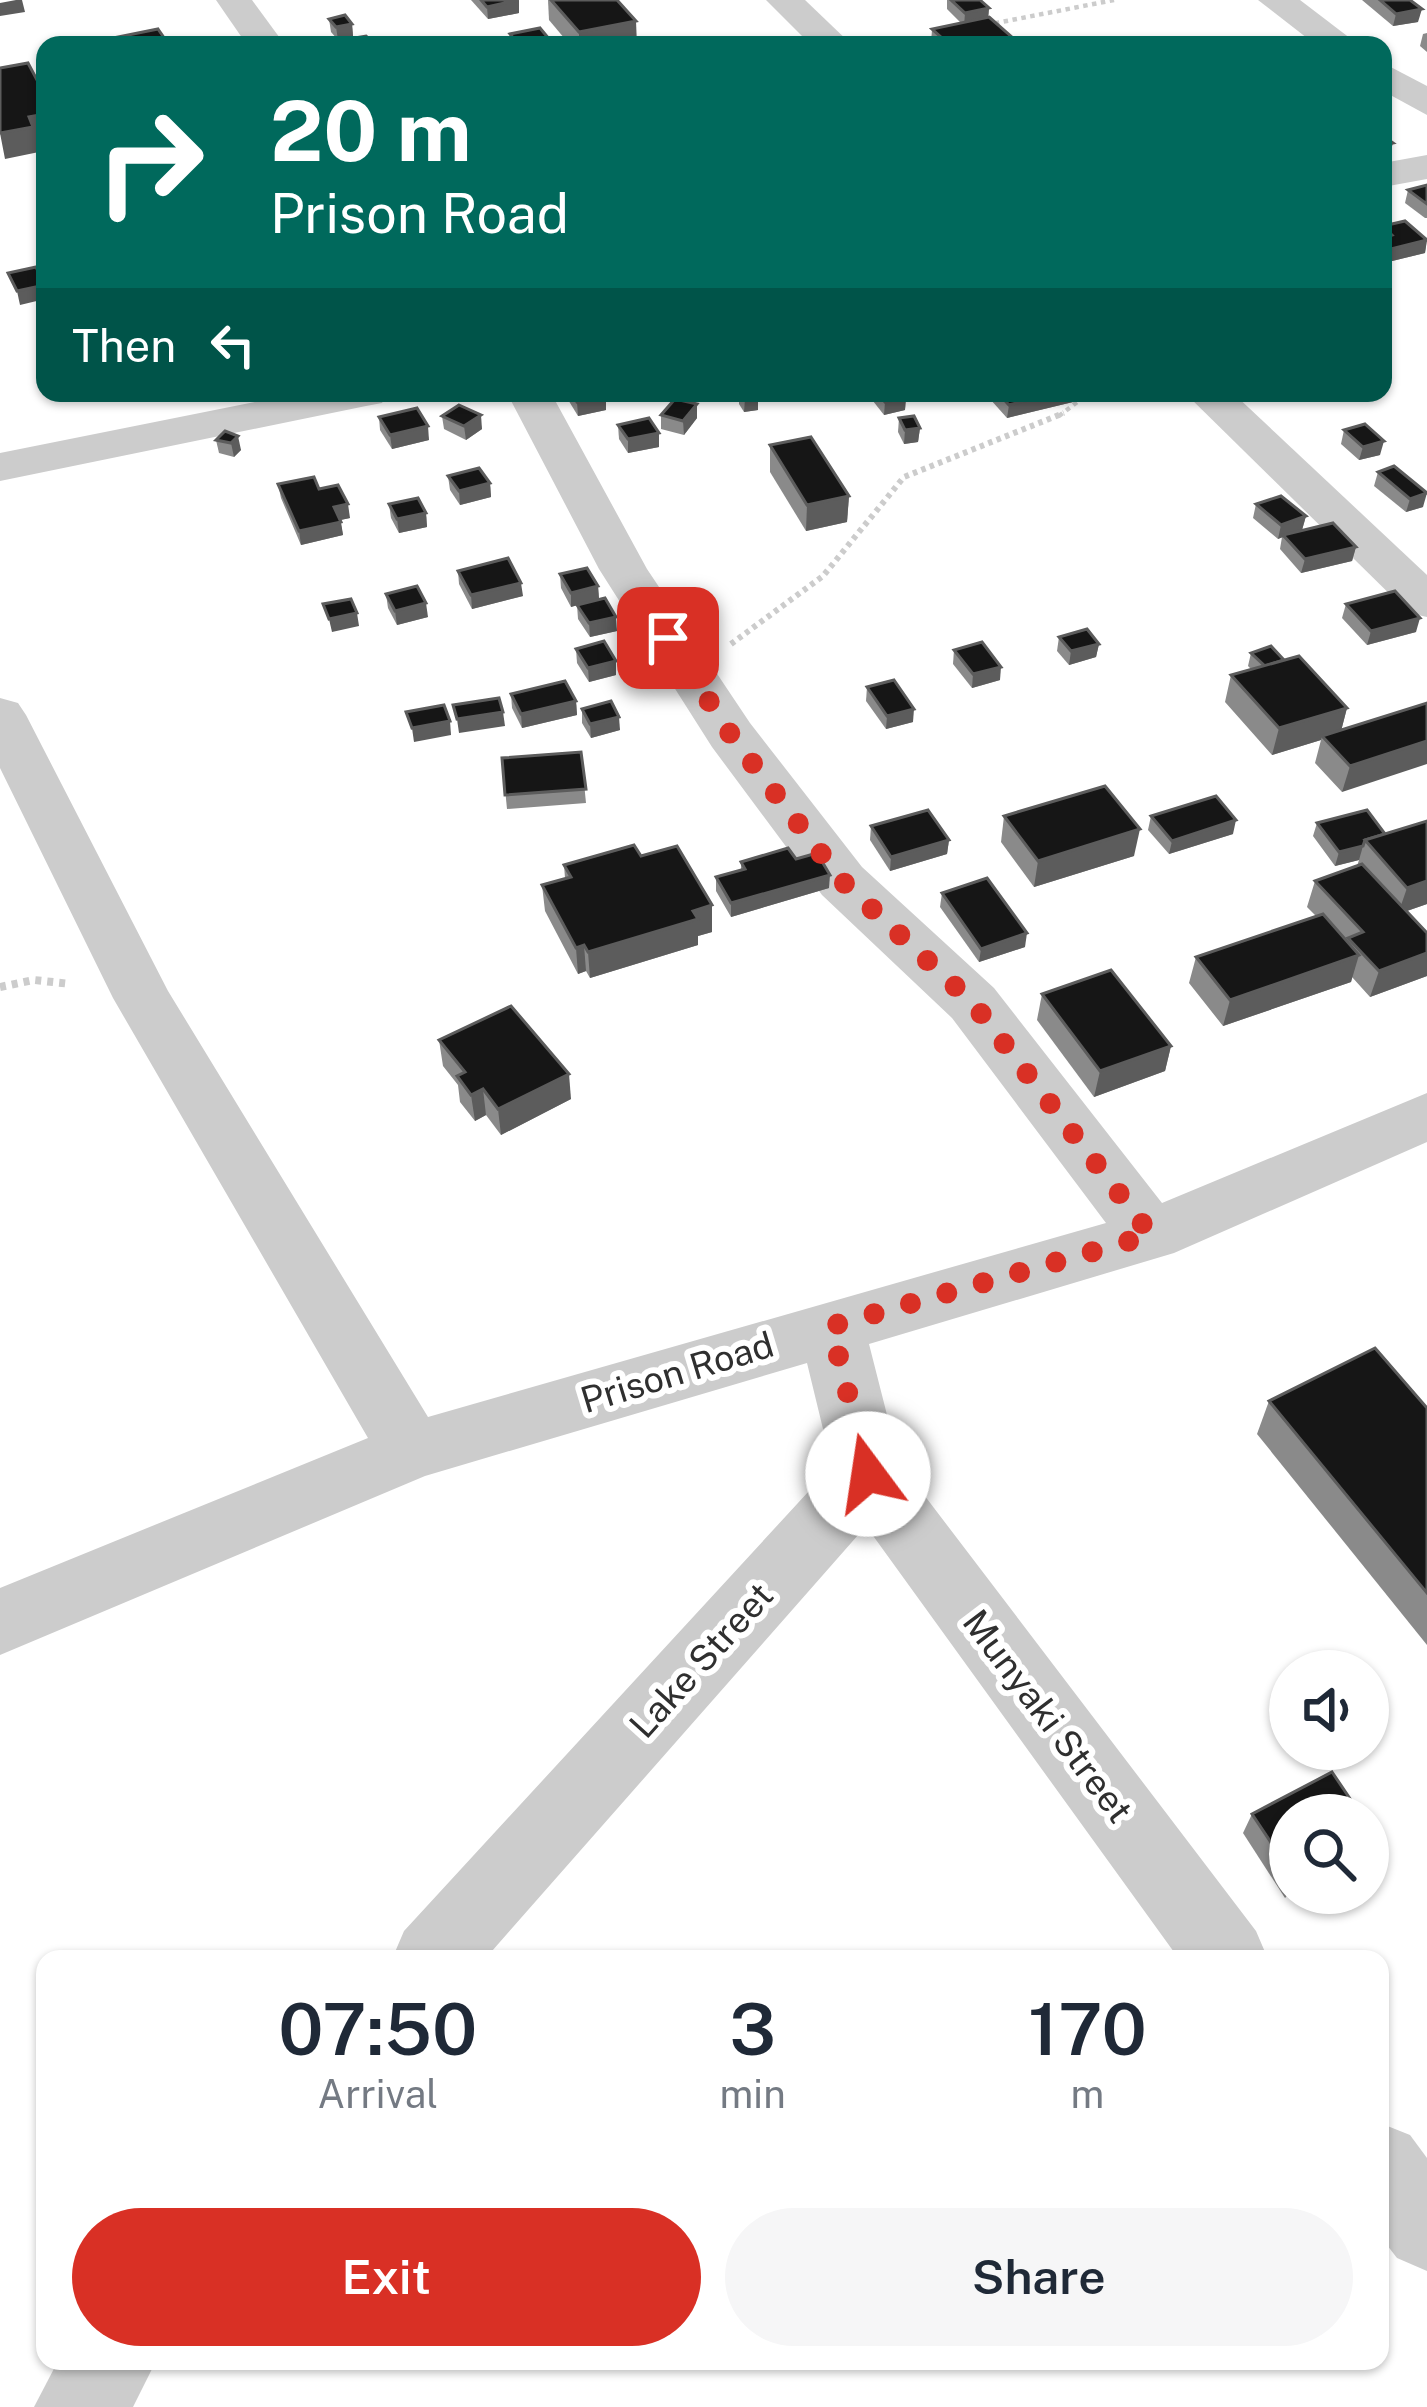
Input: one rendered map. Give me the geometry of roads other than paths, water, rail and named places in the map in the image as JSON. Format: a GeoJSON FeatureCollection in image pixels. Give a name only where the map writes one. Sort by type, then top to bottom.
{"type":"FeatureCollection","features":[{"type":"Feature","properties":{"kind":"street"},"geometry":{"type":"LineString","coordinates":[[234,0],[260,36]]}},
{"type":"Feature","properties":{"kind":"street"},"geometry":{"type":"LineString","coordinates":[[784,0],[822,36]]}},
{"type":"Feature","properties":{"kind":"street"},"geometry":{"type":"LineString","coordinates":[[1276,0],[1327,36]]}},
{"type":"Feature","properties":{"kind":"street"},"geometry":{"type":"LineString","coordinates":[[1392,80],[1427,103]]}},
{"type":"Feature","properties":{"kind":"street"},"geometry":{"type":"LineString","coordinates":[[1392,173],[1427,167]]}},
{"type":"Feature","properties":{"kind":"street"},"geometry":{"type":"LineString","coordinates":[[0,467],[321,402]]}},
{"type":"Feature","properties":{"kind":"street"},"geometry":{"type":"LineString","coordinates":[[535,402],[622,569],[731,735],[842,881],[973,1003],[1151,1235]]}},
{"type":"Feature","properties":{"kind":"street"},"geometry":{"type":"LineString","coordinates":[[1216,402],[1427,602]]}},
{"type":"Feature","properties":{"kind":"street"},"geometry":{"type":"LineString","coordinates":[[0,715],[142,998],[412,1451]]}},
{"type":"Feature","properties":{"kind":"street","name":"Prison Road"},"geometry":{"type":"LineString","coordinates":[[0,1622],[412,1451],[1151,1235],[1427,1116]]}},
{"type":"Feature","properties":{"kind":"street"},"geometry":{"type":"LineString","coordinates":[[831,1326],[868,1474]]}},
{"type":"Feature","properties":{"kind":"street","name":"Lake Street"},"geometry":{"type":"LineString","coordinates":[[440,1950],[868,1474]]}},
{"type":"Feature","properties":{"kind":"street","name":"Munyaki Street"},"geometry":{"type":"LineString","coordinates":[[868,1474],[1221,1950]]}},
{"type":"Feature","properties":{"kind":"street"},"geometry":{"type":"LineString","coordinates":[[1389,2177],[1427,2228]]}},
{"type":"Feature","properties":{"kind":"street"},"geometry":{"type":"LineString","coordinates":[[79,2407],[106,2370]]}}]}
